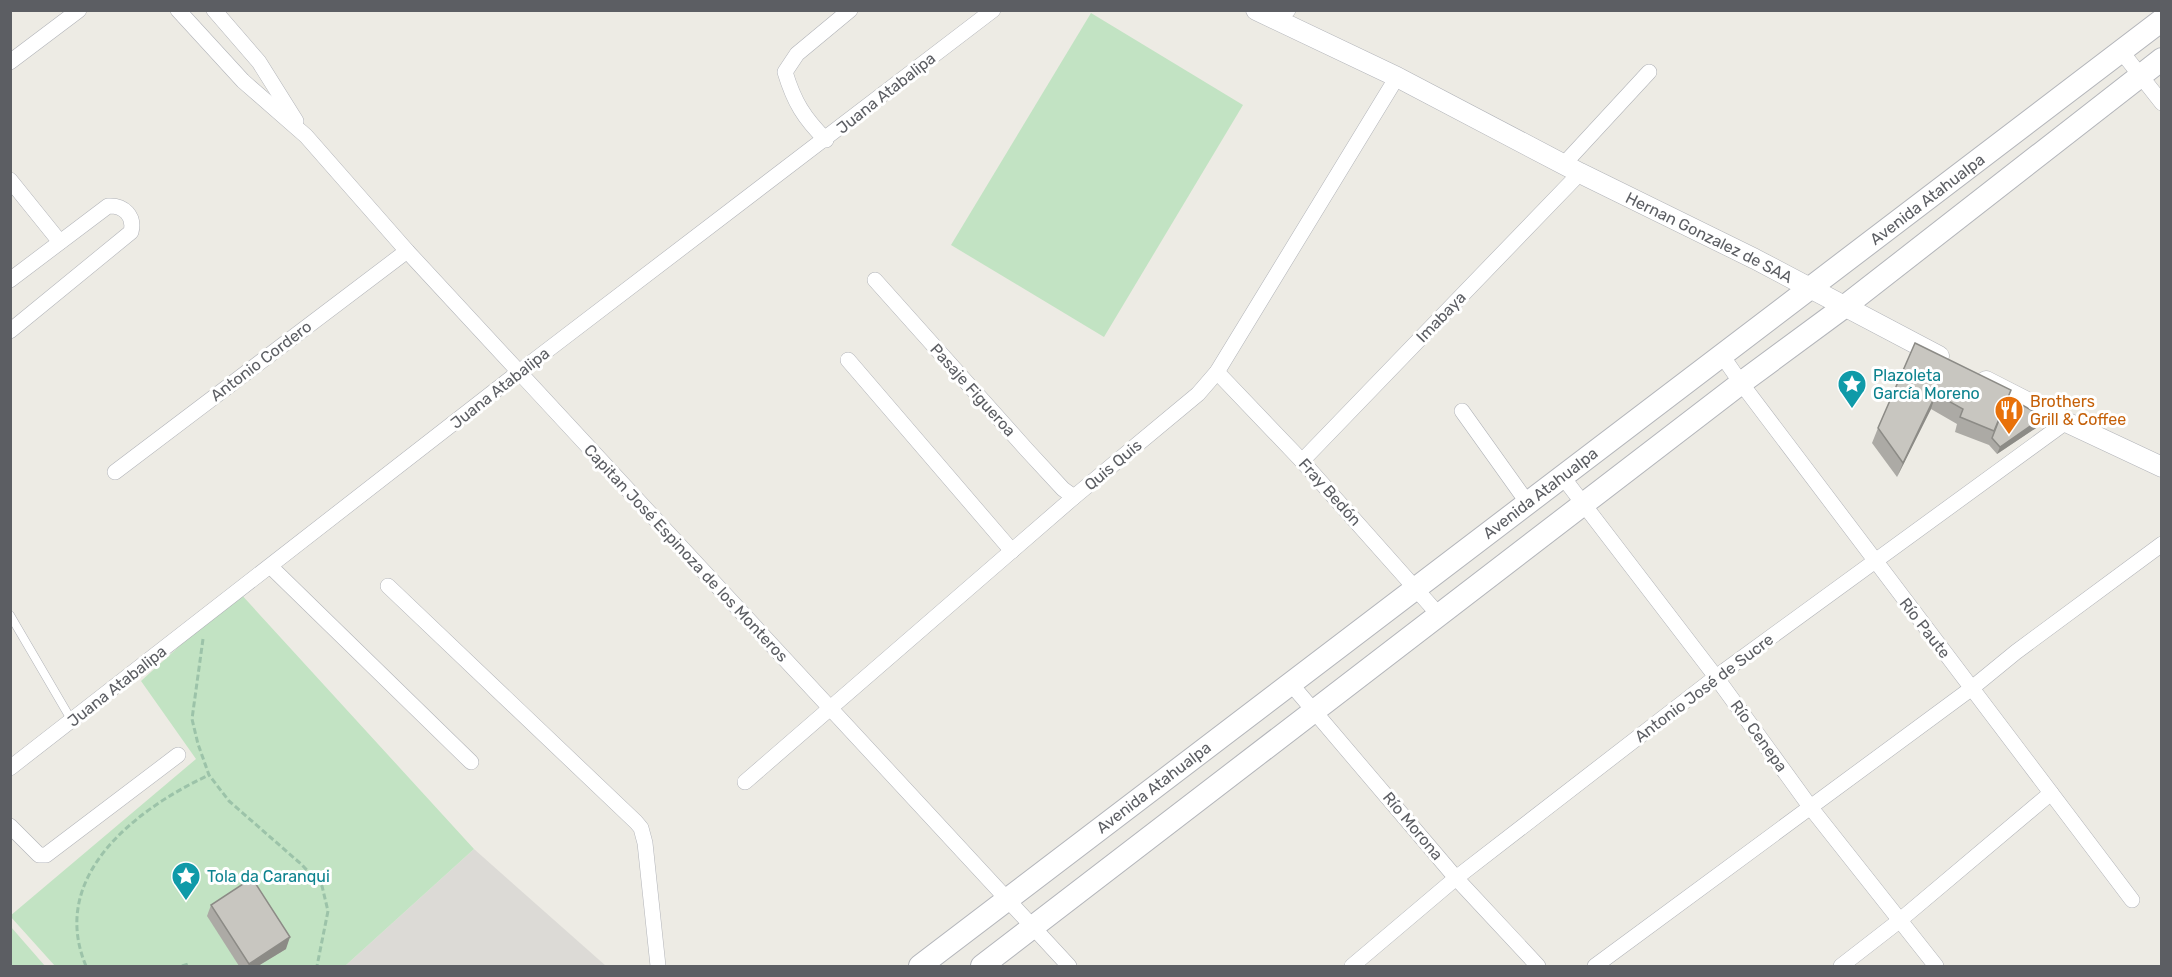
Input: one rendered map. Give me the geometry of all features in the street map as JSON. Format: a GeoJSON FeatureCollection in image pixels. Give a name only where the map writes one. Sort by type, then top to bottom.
{"type":"FeatureCollection","features":[{"type":"Feature","properties":{"kind":"main road","name":"Avenida Atahualpa"},"geometry":{"type":"LineString","coordinates":[[920,966],[2162,20]]}},
{"type":"Feature","properties":{"kind":"main road","name":"Avenida Atahualpa"},"geometry":{"type":"LineString","coordinates":[[982,966],[1741,383],[1844,307],[2162,58]]}},
{"type":"Feature","properties":{"kind":"street"},"geometry":{"type":"LineString","coordinates":[[10,62],[79,10]]}},
{"type":"Feature","properties":{"kind":"street","name":"Capitan José Espinoza de los Monteros"},"geometry":{"type":"LineString","coordinates":[[178,10],[243,81],[306,136],[407,251],[1069,966]]}},
{"type":"Feature","properties":{"kind":"street","name":"Capitan José Espinoza de los Monteros"},"geometry":{"type":"LineString","coordinates":[[214,10],[259,62],[306,136]]}},
{"type":"Feature","properties":{"kind":"street"},"geometry":{"type":"LineString","coordinates":[[826,140],[810,124],[793,96],[785,72],[797,54],[850,10]]}},
{"type":"Feature","properties":{"kind":"street","name":"Juana Atabalipa"},"geometry":{"type":"LineString","coordinates":[[10,768],[519,372],[826,140],[993,10]]}},
{"type":"Feature","properties":{"kind":"street","name":"Hernan Gonzalez de SAA"},"geometry":{"type":"LineString","coordinates":[[1256,10],[1281,15],[1572,169],[1755,259],[1809,290],[2066,422],[2162,466]]}},
{"type":"Feature","properties":{"kind":"street"},"geometry":{"type":"LineString","coordinates":[[2121,51],[2162,103]]}},
{"type":"Feature","properties":{"kind":"street","name":"Imabaya"},"geometry":{"type":"LineString","coordinates":[[1302,460],[1572,169],[1649,72]]}},
{"type":"Feature","properties":{"kind":"street","name":"Quis Quis"},"geometry":{"type":"LineString","coordinates":[[745,782],[831,710],[1074,497],[1198,394],[1217,372],[1397,76]]}},
{"type":"Feature","properties":{"kind":"street"},"geometry":{"type":"LineString","coordinates":[[10,180],[60,242]]}},
{"type":"Feature","properties":{"kind":"street"},"geometry":{"type":"LineString","coordinates":[[10,280],[108,206],[116,205],[131,216],[133,226],[131,232],[10,331]]}},
{"type":"Feature","properties":{"kind":"street","name":"Antonio Cordero"},"geometry":{"type":"LineString","coordinates":[[115,472],[407,251]]}},
{"type":"Feature","properties":{"kind":"street","name":"Pasaje Figueroa"},"geometry":{"type":"LineString","coordinates":[[875,280],[1033,457],[1063,489],[1074,497]]}},
{"type":"Feature","properties":{"kind":"street","name":"Río Paute"},"geometry":{"type":"LineString","coordinates":[[1721,354],[1874,562],[2132,900]]}},
{"type":"Feature","properties":{"kind":"street"},"geometry":{"type":"LineString","coordinates":[[848,360],[1012,551]]}},
{"type":"Feature","properties":{"kind":"street","name":"Fray Bedón"},"geometry":{"type":"LineString","coordinates":[[1217,372],[1302,460],[1439,615]]}},
{"type":"Feature","properties":{"kind":"street"},"geometry":{"type":"LineString","coordinates":[[1462,411],[1527,502]]}},
{"type":"Feature","properties":{"kind":"street","name":"Antonio José de Sucre"},"geometry":{"type":"LineString","coordinates":[[1352,966],[1456,878],[1716,677],[2066,422]]}},
{"type":"Feature","properties":{"kind":"street","name":"Río Cenepa"},"geometry":{"type":"LineString","coordinates":[[1562,476],[1716,677],[1811,808],[1936,966]]}},
{"type":"Feature","properties":{"kind":"street"},"geometry":{"type":"LineString","coordinates":[[1595,966],[1811,808],[2162,544]]}},
{"type":"Feature","properties":{"kind":"street"},"geometry":{"type":"LineString","coordinates":[[271,567],[471,762]]}},
{"type":"Feature","properties":{"kind":"street"},"geometry":{"type":"LineString","coordinates":[[388,586],[641,828],[645,843],[658,966]]}},
{"type":"Feature","properties":{"kind":"street","name":"Río Morona"},"geometry":{"type":"LineString","coordinates":[[1291,684],[1456,878],[1538,966]]}},
{"type":"Feature","properties":{"kind":"street"},"geometry":{"type":"LineString","coordinates":[[10,826],[39,855],[46,855],[178,755]]}},
{"type":"Feature","properties":{"kind":"street"},"geometry":{"type":"LineString","coordinates":[[1841,966],[1899,921],[2051,793]]}},
{"type":"Feature","properties":{"kind":"lane"},"geometry":{"type":"LineString","coordinates":[[10,615],[72,721]]}},
{"type":"Feature","properties":{"kind":"path"},"geometry":{"type":"LineString","coordinates":[[206,616],[192,719],[198,744],[209,775],[229,801],[301,864],[322,886],[328,911],[317,966]]}},
{"type":"Feature","properties":{"kind":"path"},"geometry":{"type":"LineString","coordinates":[[86,966],[79,949],[77,922],[82,890],[98,859],[115,838],[134,821],[185,786],[209,775]]}},
{"type":"Feature","properties":{"kind":"path"},"geometry":{"type":"LineString","coordinates":[[182,966],[188,964]]}},
{"type":"Feature","properties":{"kind":"shaded area"},"geometry":{"type":"Polygon","coordinates":[[[474,849],[606,966],[345,966],[474,849]]]}},
{"type":"Feature","properties":{"kind":"green space"},"geometry":{"type":"Polygon","coordinates":[[[1091,13],[1243,105],[1104,337],[951,245],[1091,13]]]}},
{"type":"Feature","properties":{"kind":"green space"},"geometry":{"type":"Polygon","coordinates":[[[239,592],[474,849],[345,966],[55,966],[10,916],[196,759],[141,681],[239,592]]]}},
{"type":"Feature","properties":{"kind":"green space"},"geometry":{"type":"Polygon","coordinates":[[[11,927],[45,966],[11,966],[11,927]]]}},
{"type":"Feature","properties":{"kind":"building"},"geometry":{"type":"Polygon","coordinates":[[[1915,343],[2011,390],[1994,431],[1960,417],[1963,409],[1936,394],[1903,463],[1878,428],[1915,343]]]}},
{"type":"Feature","properties":{"kind":"building","name":"Brothers Grill & Coffee"},"geometry":{"type":"Polygon","coordinates":[[[2008,397],[2042,418],[2000,447],[1992,438],[2008,397]]]}},
{"type":"Feature","properties":{"kind":"building"},"geometry":{"type":"Polygon","coordinates":[[[252,878],[290,937],[249,964],[211,905],[252,878]]]}},
{"type":"Feature","properties":{"kind":"place","name":"Plazoleta García Moreno"},"geometry":{"type":"Point","coordinates":[1852,410]}},
{"type":"Feature","properties":{"kind":"place","name":"Brothers Grill & Coffee"},"geometry":{"type":"Point","coordinates":[2009,436]}},
{"type":"Feature","properties":{"kind":"place","name":"Tola da Caranqui"},"geometry":{"type":"Point","coordinates":[186,902]}}]}
